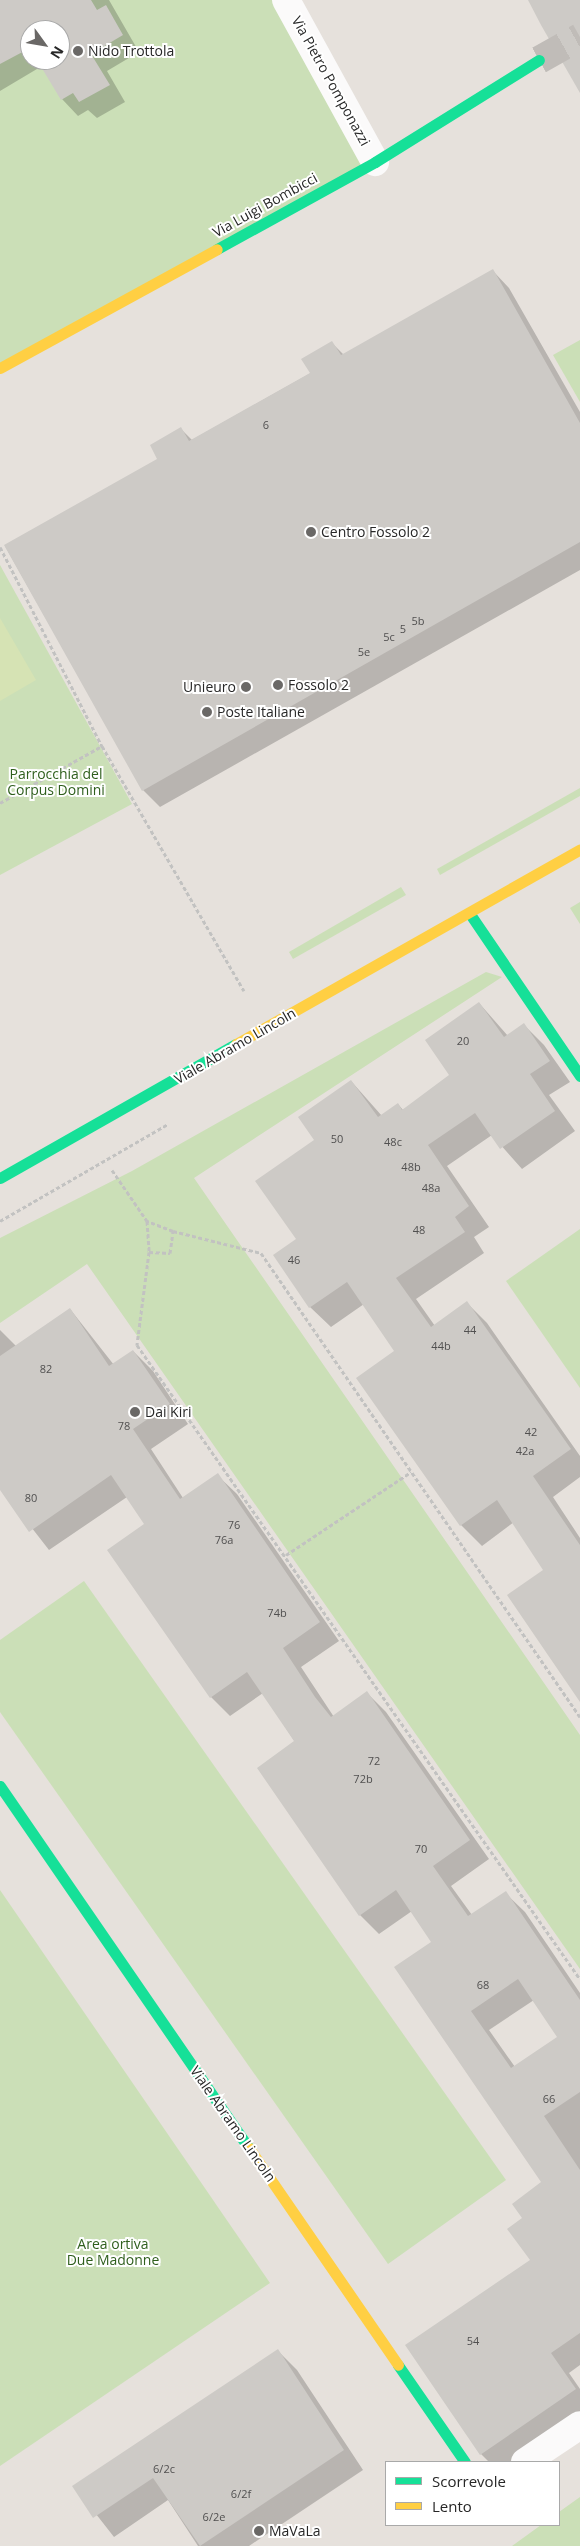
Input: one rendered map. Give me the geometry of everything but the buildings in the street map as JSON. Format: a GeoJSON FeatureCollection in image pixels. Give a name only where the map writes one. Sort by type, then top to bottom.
{"type":"FeatureCollection","features":[{"type":"Feature","properties":{"kind":"street","name":"Via Pietro Pomponazzi"},"geometry":{"type":"LineString","coordinates":[[286,0],[375,162]]}},
{"type":"Feature","properties":{"kind":"street","name":"Via Luigi Bombicci"},"geometry":{"type":"LineString","coordinates":[[0,368],[375,162],[539,60]]}},
{"type":"Feature","properties":{"kind":"street","name":"Viale Abramo Lincoln"},"geometry":{"type":"LineString","coordinates":[[0,1178],[470,914],[580,849]]}},
{"type":"Feature","properties":{"kind":"street"},"geometry":{"type":"LineString","coordinates":[[470,914],[580,1076]]}},
{"type":"Feature","properties":{"kind":"street","name":"Viale Abramo Lincoln"},"geometry":{"type":"LineString","coordinates":[[0,1786],[464,2461]]}},
{"type":"Feature","properties":{"kind":"street"},"geometry":{"type":"LineString","coordinates":[[526,2461],[580,2425]]}},
{"type":"Feature","properties":{"kind":"path"},"geometry":{"type":"LineString","coordinates":[[0,547],[102,746],[244,991]]}},
{"type":"Feature","properties":{"kind":"path"},"geometry":{"type":"LineString","coordinates":[[0,803],[102,746]]}},
{"type":"Feature","properties":{"kind":"path"},"geometry":{"type":"LineString","coordinates":[[112,1170],[146,1221],[149,1252],[137,1344],[580,1979]]}},
{"type":"Feature","properties":{"kind":"path"},"geometry":{"type":"LineString","coordinates":[[146,1221],[173,1231],[261,1253],[580,1717]]}},
{"type":"Feature","properties":{"kind":"path"},"geometry":{"type":"LineString","coordinates":[[149,1252],[170,1253],[173,1231]]}},
{"type":"Feature","properties":{"kind":"path"},"geometry":{"type":"LineString","coordinates":[[286,1555],[411,1472]]}},
{"type":"Feature","properties":{"kind":"green space"},"geometry":{"type":"Polygon","coordinates":[[[0,0],[286,0],[375,162],[0,368],[0,0]]]}},
{"type":"Feature","properties":{"kind":"green space"},"geometry":{"type":"Polygon","coordinates":[[[580,340],[580,402],[553,355],[580,340]]]}},
{"type":"Feature","properties":{"kind":"green space","name":"Parrocchia del Corpus Domini"},"geometry":{"type":"Polygon","coordinates":[[[0,565],[132,804],[0,875],[0,565]]]}},
{"type":"Feature","properties":{"kind":"green space"},"geometry":{"type":"Polygon","coordinates":[[[0,618],[36,680],[0,701],[0,618]]]}},
{"type":"Feature","properties":{"kind":"green space"},"geometry":{"type":"Polygon","coordinates":[[[580,788],[580,796],[440,875],[437,869],[580,788]]]}},
{"type":"Feature","properties":{"kind":"green space"},"geometry":{"type":"Polygon","coordinates":[[[401,887],[406,895],[293,959],[289,952],[401,887]]]}},
{"type":"Feature","properties":{"kind":"green space"},"geometry":{"type":"Polygon","coordinates":[[[580,902],[580,924],[570,908],[580,902]]]}},
{"type":"Feature","properties":{"kind":"green space"},"geometry":{"type":"Polygon","coordinates":[[[486,972],[502,977],[194,1178],[580,1735],[580,1969],[87,1264],[0,1323],[0,1238],[132,1171],[486,972]]]}},
{"type":"Feature","properties":{"kind":"green space"},"geometry":{"type":"Polygon","coordinates":[[[580,1229],[580,1388],[506,1281],[580,1229]]]}},
{"type":"Feature","properties":{"kind":"green space"},"geometry":{"type":"Polygon","coordinates":[[[84,1581],[506,2180],[388,2264],[0,1712],[0,1640],[84,1581]]]}},
{"type":"Feature","properties":{"kind":"green space","name":"Area ortiva Due Madonne"},"geometry":{"type":"Polygon","coordinates":[[[0,1890],[270,2283],[0,2466],[0,1890]]]}},
{"type":"Feature","properties":{"kind":"green space"},"geometry":{"type":"Polygon","coordinates":[[[580,2497],[580,2546],[512,2546],[540,2526],[560,2526],[560,2511],[580,2497]]]}},
{"type":"Feature","properties":{"kind":"tunnel"},"geometry":{"type":"LineString","coordinates":[[539,60],[580,37]]}},
{"type":"Feature","properties":{"kind":"traffic: fast"},"geometry":{"type":"LineString","coordinates":[[217,249],[375,162],[539,60]]}},
{"type":"Feature","properties":{"kind":"traffic: fast"},"geometry":{"type":"LineString","coordinates":[[470,914],[580,1076]]}},
{"type":"Feature","properties":{"kind":"traffic: fast"},"geometry":{"type":"LineString","coordinates":[[0,1178],[236,1044]]}},
{"type":"Feature","properties":{"kind":"traffic: fast"},"geometry":{"type":"LineString","coordinates":[[0,1786],[249,2148]]}},
{"type":"Feature","properties":{"kind":"traffic: fast"},"geometry":{"type":"LineString","coordinates":[[398,2365],[464,2461]]}},
{"type":"Feature","properties":{"kind":"traffic: slow"},"geometry":{"type":"LineString","coordinates":[[0,368],[217,249]]}},
{"type":"Feature","properties":{"kind":"traffic: slow"},"geometry":{"type":"LineString","coordinates":[[236,1044],[580,849]]}},
{"type":"Feature","properties":{"kind":"traffic: slow"},"geometry":{"type":"LineString","coordinates":[[249,2148],[398,2365]]}},
{"type":"Feature","properties":{"kind":"place","name":"Nido Trottola"},"geometry":{"type":"Point","coordinates":[78,51]}},
{"type":"Feature","properties":{"kind":"place","name":"Centro Fossolo 2"},"geometry":{"type":"Point","coordinates":[311,532]}},
{"type":"Feature","properties":{"kind":"place","name":"Fossolo 2"},"geometry":{"type":"Point","coordinates":[278,685]}},
{"type":"Feature","properties":{"kind":"place","name":"Unieuro"},"geometry":{"type":"Point","coordinates":[246,687]}},
{"type":"Feature","properties":{"kind":"place","name":"Poste Italiane"},"geometry":{"type":"Point","coordinates":[207,712]}},
{"type":"Feature","properties":{"kind":"place","name":"Dai Kiri"},"geometry":{"type":"Point","coordinates":[135,1412]}},
{"type":"Feature","properties":{"kind":"place","name":"MaVaLa"},"geometry":{"type":"Point","coordinates":[259,2531]}}]}
